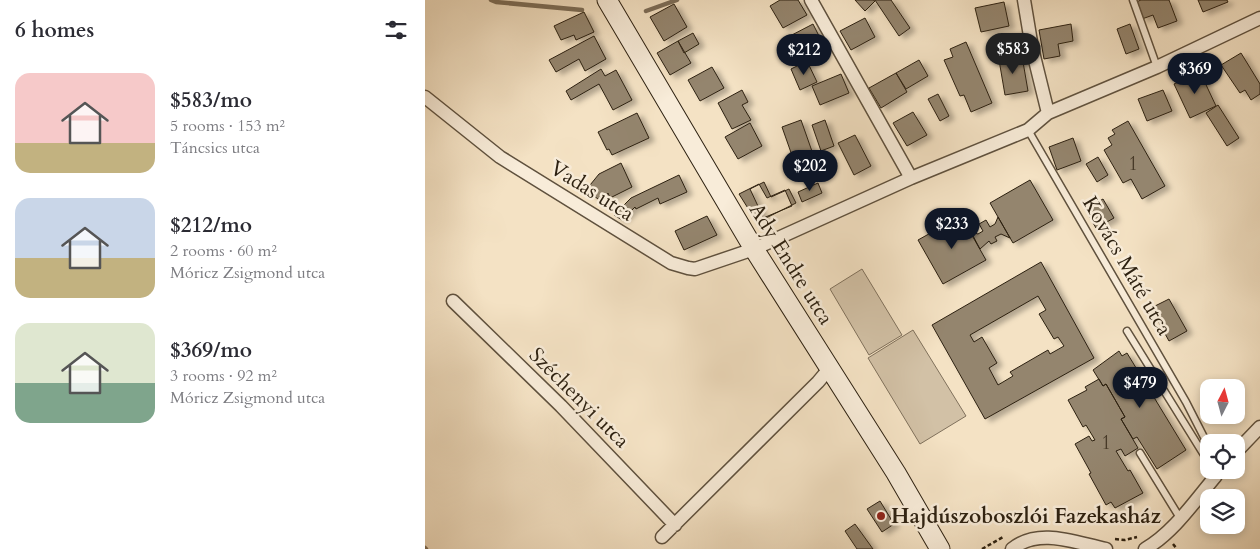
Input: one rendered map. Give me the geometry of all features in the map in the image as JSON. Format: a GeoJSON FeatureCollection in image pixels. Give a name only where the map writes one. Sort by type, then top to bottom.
{"type":"FeatureCollection","features":[{"type":"Feature","properties":{"kind":"main road","name":"Ady Endre utca"},"geometry":{"type":"LineString","coordinates":[[607,0],[754,249],[829,369],[897,472],[940,549]]}},
{"type":"Feature","properties":{"kind":"street"},"geometry":{"type":"LineString","coordinates":[[811,0],[911,178]]}},
{"type":"Feature","properties":{"kind":"street"},"geometry":{"type":"LineString","coordinates":[[1024,0],[1032,48],[1048,113]]}},
{"type":"Feature","properties":{"kind":"street","name":"Vadas utca"},"geometry":{"type":"LineString","coordinates":[[425,97],[501,158],[671,263],[695,269],[754,249],[911,178],[1028,130],[1048,113],[1157,67],[1260,18]]}},
{"type":"Feature","properties":{"kind":"street","name":"Széchenyi utca"},"geometry":{"type":"LineString","coordinates":[[453,301],[561,406],[675,525]]}},
{"type":"Feature","properties":{"kind":"street"},"geometry":{"type":"LineString","coordinates":[[662,537],[829,369]]}},
{"type":"Feature","properties":{"kind":"street"},"geometry":{"type":"LineString","coordinates":[[1245,443],[1260,427]]}},
{"type":"Feature","properties":{"kind":"street"},"geometry":{"type":"LineString","coordinates":[[1145,549],[1162,544],[1211,479]]}},
{"type":"Feature","properties":{"kind":"street"},"geometry":{"type":"LineString","coordinates":[[1012,549],[1032,538],[1046,537],[1106,549]]}},
{"type":"Feature","properties":{"kind":"lane"},"geometry":{"type":"LineString","coordinates":[[1133,0],[1157,67]]}},
{"type":"Feature","properties":{"kind":"lane","name":"Kovács Máté utca"},"geometry":{"type":"LineString","coordinates":[[1028,130],[1186,402],[1202,434]]}},
{"type":"Feature","properties":{"kind":"lane"},"geometry":{"type":"LineString","coordinates":[[1127,331],[1200,449]]}},
{"type":"Feature","properties":{"kind":"lane"},"geometry":{"type":"LineString","coordinates":[[1141,453],[1181,518]]}},
{"type":"Feature","properties":{"kind":"shaded area"},"geometry":{"type":"Polygon","coordinates":[[[862,269],[902,335],[869,355],[830,289],[862,269]]]}},
{"type":"Feature","properties":{"kind":"shaded area"},"geometry":{"type":"Polygon","coordinates":[[[913,330],[966,416],[920,444],[868,358],[913,330]]]}},
{"type":"Feature","properties":{"kind":"building"},"geometry":{"type":"Polygon","coordinates":[[[780,0],[798,0],[807,15],[783,28],[770,6],[780,0]]]}},
{"type":"Feature","properties":{"kind":"building"},"geometry":{"type":"Polygon","coordinates":[[[855,0],[873,0],[875,1],[865,11],[855,0]]]}},
{"type":"Feature","properties":{"kind":"building"},"geometry":{"type":"Polygon","coordinates":[[[875,0],[891,0],[910,28],[899,36],[875,0]]]}},
{"type":"Feature","properties":{"kind":"building"},"geometry":{"type":"Polygon","coordinates":[[[1141,0],[1169,0],[1177,21],[1158,28],[1153,15],[1142,19],[1136,2],[1141,0]]]}},
{"type":"Feature","properties":{"kind":"building"},"geometry":{"type":"Polygon","coordinates":[[[1198,0],[1227,0],[1228,2],[1203,12],[1198,0]]]}},
{"type":"Feature","properties":{"kind":"building"},"geometry":{"type":"Polygon","coordinates":[[[1004,2],[1009,26],[981,32],[975,8],[1004,2]]]}},
{"type":"Feature","properties":{"kind":"building"},"geometry":{"type":"Polygon","coordinates":[[[674,4],[687,27],[664,41],[650,17],[674,4]]]}},
{"type":"Feature","properties":{"kind":"building"},"geometry":{"type":"Polygon","coordinates":[[[584,12],[594,32],[576,40],[574,35],[561,40],[554,26],[584,12]]]}},
{"type":"Feature","properties":{"kind":"building"},"geometry":{"type":"Polygon","coordinates":[[[865,18],[875,37],[851,50],[840,31],[865,18]]]}},
{"type":"Feature","properties":{"kind":"building"},"geometry":{"type":"Polygon","coordinates":[[[813,24],[823,44],[798,57],[788,37],[813,24]]]}},
{"type":"Feature","properties":{"kind":"building"},"geometry":{"type":"Polygon","coordinates":[[[1071,24],[1073,41],[1058,44],[1060,56],[1044,59],[1039,30],[1071,24]]]}},
{"type":"Feature","properties":{"kind":"building"},"geometry":{"type":"Polygon","coordinates":[[[1130,24],[1139,49],[1126,54],[1117,29],[1130,24]]]}},
{"type":"Feature","properties":{"kind":"building"},"geometry":{"type":"Polygon","coordinates":[[[693,33],[699,44],[684,53],[678,41],[693,33]]]}},
{"type":"Feature","properties":{"kind":"building"},"geometry":{"type":"Polygon","coordinates":[[[594,36],[606,59],[585,71],[579,59],[556,72],[549,60],[594,36]]]}},
{"type":"Feature","properties":{"kind":"building"},"geometry":{"type":"Polygon","coordinates":[[[678,41],[691,63],[670,75],[657,53],[678,41]]]}},
{"type":"Feature","properties":{"kind":"building"},"geometry":{"type":"Polygon","coordinates":[[[966,42],[992,103],[971,112],[964,95],[960,96],[944,60],[953,57],[950,49],[966,42]]]}},
{"type":"Feature","properties":{"kind":"building"},"geometry":{"type":"Polygon","coordinates":[[[1241,53],[1260,84],[1260,94],[1251,100],[1245,90],[1240,93],[1221,65],[1241,53]]]}},
{"type":"Feature","properties":{"kind":"building"},"geometry":{"type":"Polygon","coordinates":[[[1022,56],[1028,91],[1005,95],[999,60],[1022,56]]]}},
{"type":"Feature","properties":{"kind":"building"},"geometry":{"type":"Polygon","coordinates":[[[919,60],[928,76],[906,89],[896,73],[919,60]]]}},
{"type":"Feature","properties":{"kind":"building"},"geometry":{"type":"Polygon","coordinates":[[[807,61],[817,82],[800,90],[791,69],[807,61]]]}},
{"type":"Feature","properties":{"kind":"building"},"geometry":{"type":"Polygon","coordinates":[[[712,67],[724,88],[700,101],[688,80],[712,67]]]}},
{"type":"Feature","properties":{"kind":"building"},"geometry":{"type":"Polygon","coordinates":[[[601,69],[605,76],[616,70],[632,100],[613,110],[599,84],[571,100],[566,91],[601,69]]]}},
{"type":"Feature","properties":{"kind":"building"},"geometry":{"type":"Polygon","coordinates":[[[1200,72],[1216,106],[1190,118],[1174,84],[1200,72]]]}},
{"type":"Feature","properties":{"kind":"building"},"geometry":{"type":"Polygon","coordinates":[[[896,73],[907,92],[881,108],[869,88],[896,73]]]}},
{"type":"Feature","properties":{"kind":"building"},"geometry":{"type":"Polygon","coordinates":[[[841,74],[849,93],[820,105],[812,86],[841,74]]]}},
{"type":"Feature","properties":{"kind":"building"},"geometry":{"type":"Polygon","coordinates":[[[742,90],[748,102],[742,105],[751,120],[732,129],[718,103],[742,90]]]}},
{"type":"Feature","properties":{"kind":"building"},"geometry":{"type":"Polygon","coordinates":[[[1163,90],[1172,111],[1147,121],[1138,99],[1163,90]]]}},
{"type":"Feature","properties":{"kind":"building"},"geometry":{"type":"Polygon","coordinates":[[[938,94],[949,116],[940,121],[928,99],[938,94]]]}},
{"type":"Feature","properties":{"kind":"building"},"geometry":{"type":"Polygon","coordinates":[[[1218,105],[1239,138],[1227,146],[1206,113],[1218,105]]]}},
{"type":"Feature","properties":{"kind":"building"},"geometry":{"type":"Polygon","coordinates":[[[913,112],[927,135],[907,146],[893,123],[913,112]]]}},
{"type":"Feature","properties":{"kind":"building"},"geometry":{"type":"Polygon","coordinates":[[[637,113],[649,138],[612,155],[609,149],[607,150],[598,132],[637,113]]]}},
{"type":"Feature","properties":{"kind":"building"},"geometry":{"type":"Polygon","coordinates":[[[801,120],[814,157],[795,164],[782,127],[801,120]]]}},
{"type":"Feature","properties":{"kind":"building"},"geometry":{"type":"Polygon","coordinates":[[[825,120],[834,146],[821,151],[812,125],[825,120]]]}},
{"type":"Feature","properties":{"kind":"building"},"geometry":{"type":"Polygon","coordinates":[[[1128,121],[1165,186],[1142,199],[1131,179],[1123,183],[1104,150],[1112,145],[1108,138],[1115,134],[1112,130],[1128,121]]]}},
{"type":"Feature","properties":{"kind":"building"},"geometry":{"type":"Polygon","coordinates":[[[750,123],[762,146],[738,159],[725,137],[750,123]]]}},
{"type":"Feature","properties":{"kind":"building"},"geometry":{"type":"Polygon","coordinates":[[[855,135],[871,166],[854,175],[838,143],[855,135]]]}},
{"type":"Feature","properties":{"kind":"building"},"geometry":{"type":"Polygon","coordinates":[[[1073,138],[1081,161],[1057,170],[1049,147],[1073,138]]]}},
{"type":"Feature","properties":{"kind":"building"},"geometry":{"type":"Polygon","coordinates":[[[1098,157],[1108,175],[1097,182],[1086,164],[1098,157]]]}},
{"type":"Feature","properties":{"kind":"building"},"geometry":{"type":"Polygon","coordinates":[[[621,163],[632,187],[610,198],[608,193],[602,202],[586,190],[599,174],[621,163]]]}},
{"type":"Feature","properties":{"kind":"building"},"geometry":{"type":"Polygon","coordinates":[[[679,175],[687,192],[660,204],[658,198],[636,209],[635,207],[622,220],[614,215],[631,198],[679,175]]]}},
{"type":"Feature","properties":{"kind":"building"},"geometry":{"type":"Polygon","coordinates":[[[1030,180],[1053,220],[1013,243],[990,203],[1030,180]]]}},
{"type":"Feature","properties":{"kind":"building"},"geometry":{"type":"Polygon","coordinates":[[[764,182],[771,197],[789,189],[796,203],[764,219],[750,189],[764,182]]]}},
{"type":"Feature","properties":{"kind":"building"},"geometry":{"type":"Polygon","coordinates":[[[818,183],[822,193],[802,202],[798,192],[818,183]]]}},
{"type":"Feature","properties":{"kind":"building"},"geometry":{"type":"Polygon","coordinates":[[[759,184],[767,198],[785,190],[792,206],[756,221],[739,194],[759,184]]]}},
{"type":"Feature","properties":{"kind":"building"},"geometry":{"type":"Polygon","coordinates":[[[1103,199],[1114,218],[1096,228],[1085,209],[1103,199]]]}},
{"type":"Feature","properties":{"kind":"building"},"geometry":{"type":"Polygon","coordinates":[[[707,216],[717,235],[684,250],[675,231],[707,216]]]}},
{"type":"Feature","properties":{"kind":"building"},"geometry":{"type":"Polygon","coordinates":[[[961,216],[986,260],[943,284],[918,240],[961,216]]]}},
{"type":"Feature","properties":{"kind":"building"},"geometry":{"type":"Polygon","coordinates":[[[998,217],[1010,238],[1001,234],[995,237],[997,241],[991,244],[989,241],[980,249],[971,232],[978,234],[983,231],[979,224],[986,220],[990,227],[995,224],[998,217]]]}},
{"type":"Feature","properties":{"kind":"building"},"geometry":{"type":"Polygon","coordinates":[[[1041,262],[1094,358],[985,419],[932,325],[1041,262]],[[1038,296],[970,335],[974,342],[982,337],[997,363],[989,368],[998,385],[1013,376],[1010,372],[1048,350],[1050,354],[1064,346],[1058,337],[1054,339],[1039,314],[1046,310],[1038,296]]]}},
{"type":"Feature","properties":{"kind":"building"},"geometry":{"type":"Polygon","coordinates":[[[1169,299],[1187,331],[1169,341],[1151,308],[1169,299]]]}},
{"type":"Feature","properties":{"kind":"building"},"geometry":{"type":"Polygon","coordinates":[[[1119,351],[1122,356],[1127,353],[1186,450],[1157,469],[1137,437],[1133,439],[1121,419],[1125,417],[1106,384],[1103,386],[1093,370],[1119,351]]]}},
{"type":"Feature","properties":{"kind":"building"},"geometry":{"type":"Polygon","coordinates":[[[1099,379],[1103,386],[1106,384],[1125,417],[1121,419],[1138,448],[1125,456],[1121,449],[1116,451],[1128,471],[1130,470],[1143,493],[1115,508],[1111,502],[1106,505],[1075,444],[1089,436],[1092,441],[1095,440],[1086,425],[1083,427],[1068,400],[1087,390],[1085,387],[1099,379]]]}},
{"type":"Feature","properties":{"kind":"building","name":"Hajdúszoboszlói Fazekasház"},"geometry":{"type":"Polygon","coordinates":[[[880,501],[894,524],[882,532],[867,509],[880,501]]]}},
{"type":"Feature","properties":{"kind":"building"},"geometry":{"type":"Polygon","coordinates":[[[855,524],[873,549],[857,549],[845,531],[855,524]]]}},
{"type":"Feature","properties":{"kind":"waterway"},"geometry":{"type":"LineString","coordinates":[[491,0],[582,10]]}},
{"type":"Feature","properties":{"kind":"waterway"},"geometry":{"type":"LineString","coordinates":[[646,11],[677,0]]}},
{"type":"Feature","properties":{"kind":"place","name":"Hajdúszoboszlói Fazekasház"},"geometry":{"type":"Point","coordinates":[881,516]}}]}
